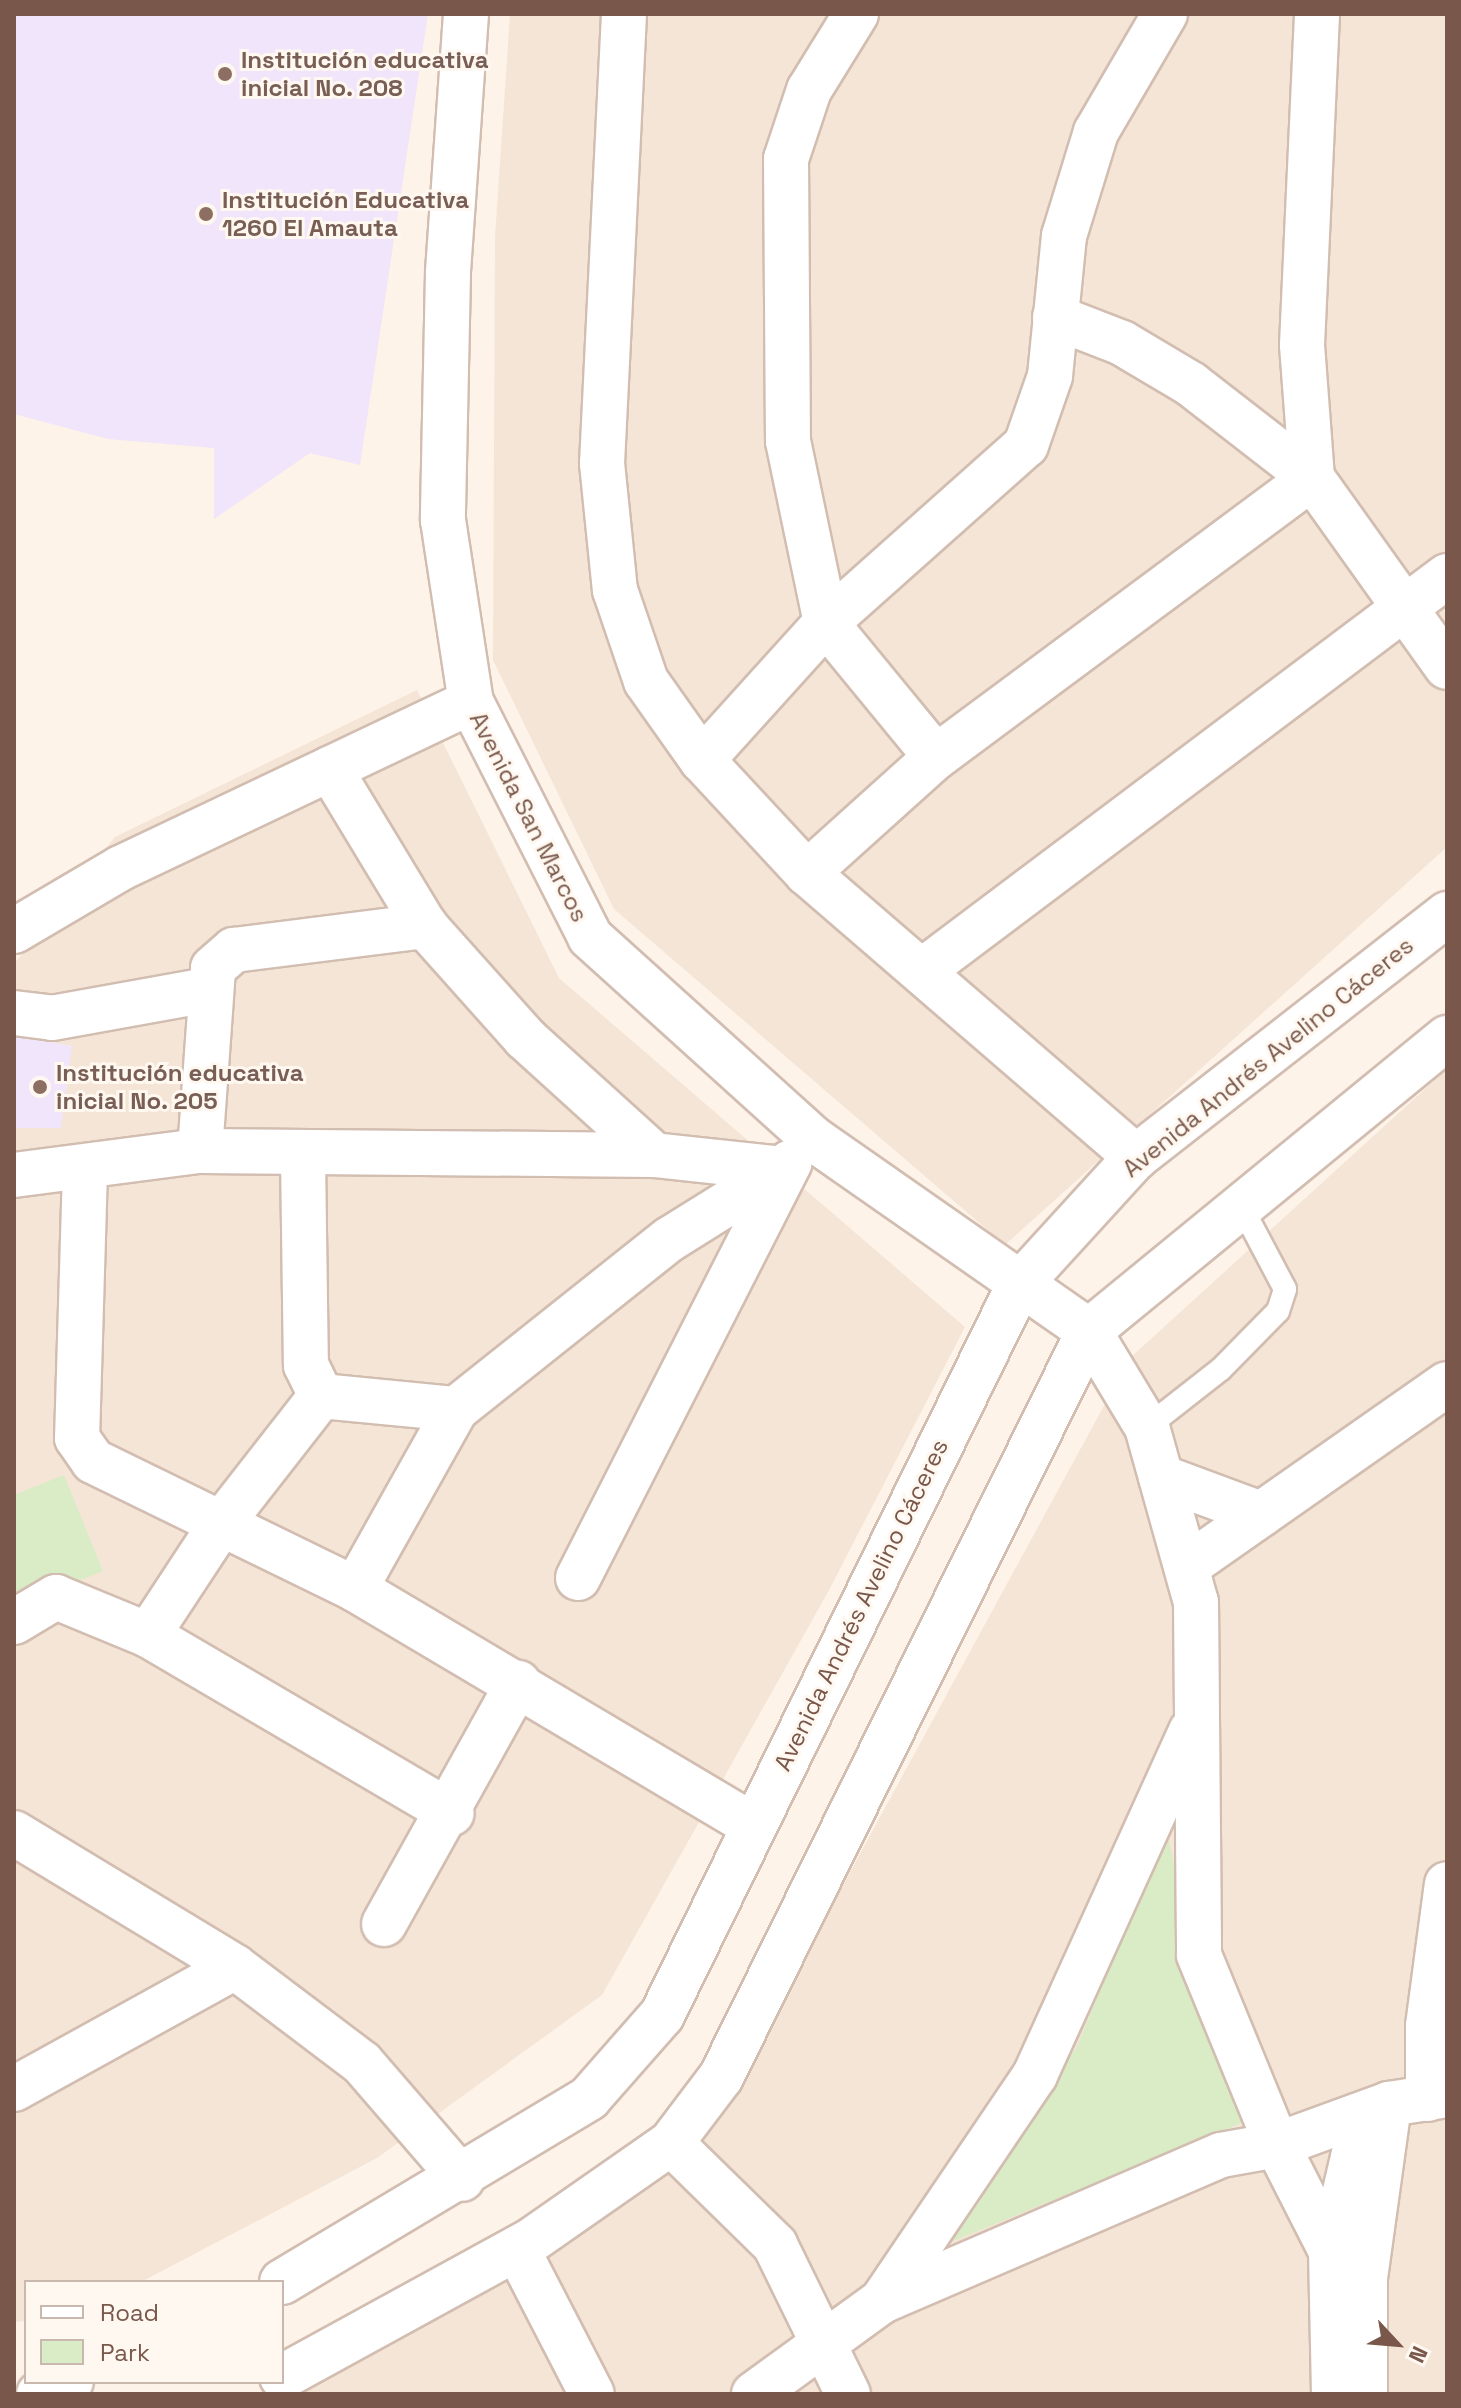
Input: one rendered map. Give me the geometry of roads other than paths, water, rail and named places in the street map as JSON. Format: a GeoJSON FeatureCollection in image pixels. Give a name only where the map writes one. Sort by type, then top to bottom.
{"type":"FeatureCollection","features":[{"type":"Feature","properties":{"kind":"street","name":"Avenida San Marcos"},"geometry":{"type":"LineString","coordinates":[[466,14],[448,273],[443,520],[471,702],[590,937],[815,1140],[1089,1331]]}},
{"type":"Feature","properties":{"kind":"street"},"geometry":{"type":"LineString","coordinates":[[624,14],[607,264],[602,463],[615,590],[646,681],[702,760],[807,873],[1136,1157]]}},
{"type":"Feature","properties":{"kind":"street"},"geometry":{"type":"LineString","coordinates":[[856,14],[809,90],[786,159],[788,441],[826,623],[936,757]]}},
{"type":"Feature","properties":{"kind":"street"},"geometry":{"type":"LineString","coordinates":[[702,760],[826,623],[1026,445],[1050,376],[1064,236],[1096,132],[1165,14]]}},
{"type":"Feature","properties":{"kind":"street"},"geometry":{"type":"LineString","coordinates":[[1312,478],[1302,345],[1317,14]]}},
{"type":"Feature","properties":{"kind":"street"},"geometry":{"type":"LineString","coordinates":[[1055,317],[1122,343],[1191,384],[1312,478],[1405,604],[1447,667]]}},
{"type":"Feature","properties":{"kind":"street"},"geometry":{"type":"LineString","coordinates":[[807,873],[936,757],[1312,478]]}},
{"type":"Feature","properties":{"kind":"street"},"geometry":{"type":"LineString","coordinates":[[922,971],[1405,604],[1447,576]]}},
{"type":"Feature","properties":{"kind":"street"},"geometry":{"type":"LineString","coordinates":[[14,931],[121,868],[471,702]]}},
{"type":"Feature","properties":{"kind":"street"},"geometry":{"type":"LineString","coordinates":[[330,769],[425,926],[525,1038],[654,1155]]}},
{"type":"Feature","properties":{"kind":"street","name":"Avenida Andrés Avelino Cáceres"},"geometry":{"type":"LineString","coordinates":[[284,2281],[462,2179],[589,2098],[662,2015],[752,1825],[1019,1285],[1136,1157],[1447,914]]}},
{"type":"Feature","properties":{"kind":"street"},"geometry":{"type":"LineString","coordinates":[[200,1151],[207,990],[213,968],[234,950],[425,926]]}},
{"type":"Feature","properties":{"kind":"street"},"geometry":{"type":"LineString","coordinates":[[14,1013],[52,1018],[207,990]]}},
{"type":"Feature","properties":{"kind":"street"},"geometry":{"type":"LineString","coordinates":[[284,2376],[517,2249],[671,2143],[721,2077],[1089,1331],[1240,1204],[1447,1038]]}},
{"type":"Feature","properties":{"kind":"street"},"geometry":{"type":"LineString","coordinates":[[355,1589],[456,1409],[670,1239],[782,1169],[815,1140]]}},
{"type":"Feature","properties":{"kind":"street"},"geometry":{"type":"LineString","coordinates":[[14,1175],[85,1170],[200,1151],[303,1157],[654,1155],[782,1169]]}},
{"type":"Feature","properties":{"kind":"street"},"geometry":{"type":"LineString","coordinates":[[303,1157],[306,1365],[321,1396]]}},
{"type":"Feature","properties":{"kind":"street"},"geometry":{"type":"LineString","coordinates":[[578,1578],[782,1169]]}},
{"type":"Feature","properties":{"kind":"street"},"geometry":{"type":"LineString","coordinates":[[85,1170],[77,1438],[93,1461],[355,1589],[518,1683],[752,1825]]}},
{"type":"Feature","properties":{"kind":"street"},"geometry":{"type":"LineString","coordinates":[[1089,1331],[1147,1427],[1196,1602],[1199,1955],[1277,2145],[1331,2251],[1334,2394]]}},
{"type":"Feature","properties":{"kind":"street"},"geometry":{"type":"LineString","coordinates":[[1187,1566],[1447,1384]]}},
{"type":"Feature","properties":{"kind":"street"},"geometry":{"type":"LineString","coordinates":[[321,1396],[456,1409]]}},
{"type":"Feature","properties":{"kind":"street"},"geometry":{"type":"LineString","coordinates":[[148,1635],[221,1524],[321,1396]]}},
{"type":"Feature","properties":{"kind":"street"},"geometry":{"type":"LineString","coordinates":[[1161,1477],[1261,1514]]}},
{"type":"Feature","properties":{"kind":"street"},"geometry":{"type":"LineString","coordinates":[[14,1622],[56,1597],[148,1635],[452,1813]]}},
{"type":"Feature","properties":{"kind":"street"},"geometry":{"type":"LineString","coordinates":[[384,1924],[452,1813],[518,1683]]}},
{"type":"Feature","properties":{"kind":"street"},"geometry":{"type":"LineString","coordinates":[[882,2301],[1035,2075],[1199,1715]]}},
{"type":"Feature","properties":{"kind":"street"},"geometry":{"type":"LineString","coordinates":[[14,1833],[235,1967],[362,2063],[462,2179]]}},
{"type":"Feature","properties":{"kind":"street"},"geometry":{"type":"LineString","coordinates":[[1365,2394],[1365,2278],[1428,2026],[1447,1884]]}},
{"type":"Feature","properties":{"kind":"street"},"geometry":{"type":"LineString","coordinates":[[14,2089],[235,1967]]}},
{"type":"Feature","properties":{"kind":"street"},"geometry":{"type":"LineString","coordinates":[[754,2394],[882,2301],[1221,2155],[1277,2145],[1407,2102]]}},
{"type":"Feature","properties":{"kind":"street"},"geometry":{"type":"LineString","coordinates":[[1331,2251],[1407,2102]]}},
{"type":"Feature","properties":{"kind":"street"},"geometry":{"type":"LineString","coordinates":[[671,2143],[775,2245],[848,2394]]}},
{"type":"Feature","properties":{"kind":"street"},"geometry":{"type":"LineString","coordinates":[[517,2249],[592,2394]]}},
{"type":"Feature","properties":{"kind":"street"},"geometry":{"type":"LineString","coordinates":[[39,2394],[66,2384]]}},
{"type":"Feature","properties":{"kind":"street"},"geometry":{"type":"LineString","coordinates":[[252,2394],[270,2384]]}},
{"type":"Feature","properties":{"kind":"lane"},"geometry":{"type":"LineString","coordinates":[[1147,1427],[1221,1369],[1278,1311],[1285,1289],[1240,1204]]}},
{"type":"Feature","properties":{"kind":"place","name":"Institución educativa inicial No. 208"},"geometry":{"type":"Point","coordinates":[225,74]}},
{"type":"Feature","properties":{"kind":"place","name":"Institución Educativa 1260 El Amauta"},"geometry":{"type":"Point","coordinates":[206,214]}},
{"type":"Feature","properties":{"kind":"place","name":"Institución educativa inicial No. 205"},"geometry":{"type":"Point","coordinates":[40,1087]}}]}
